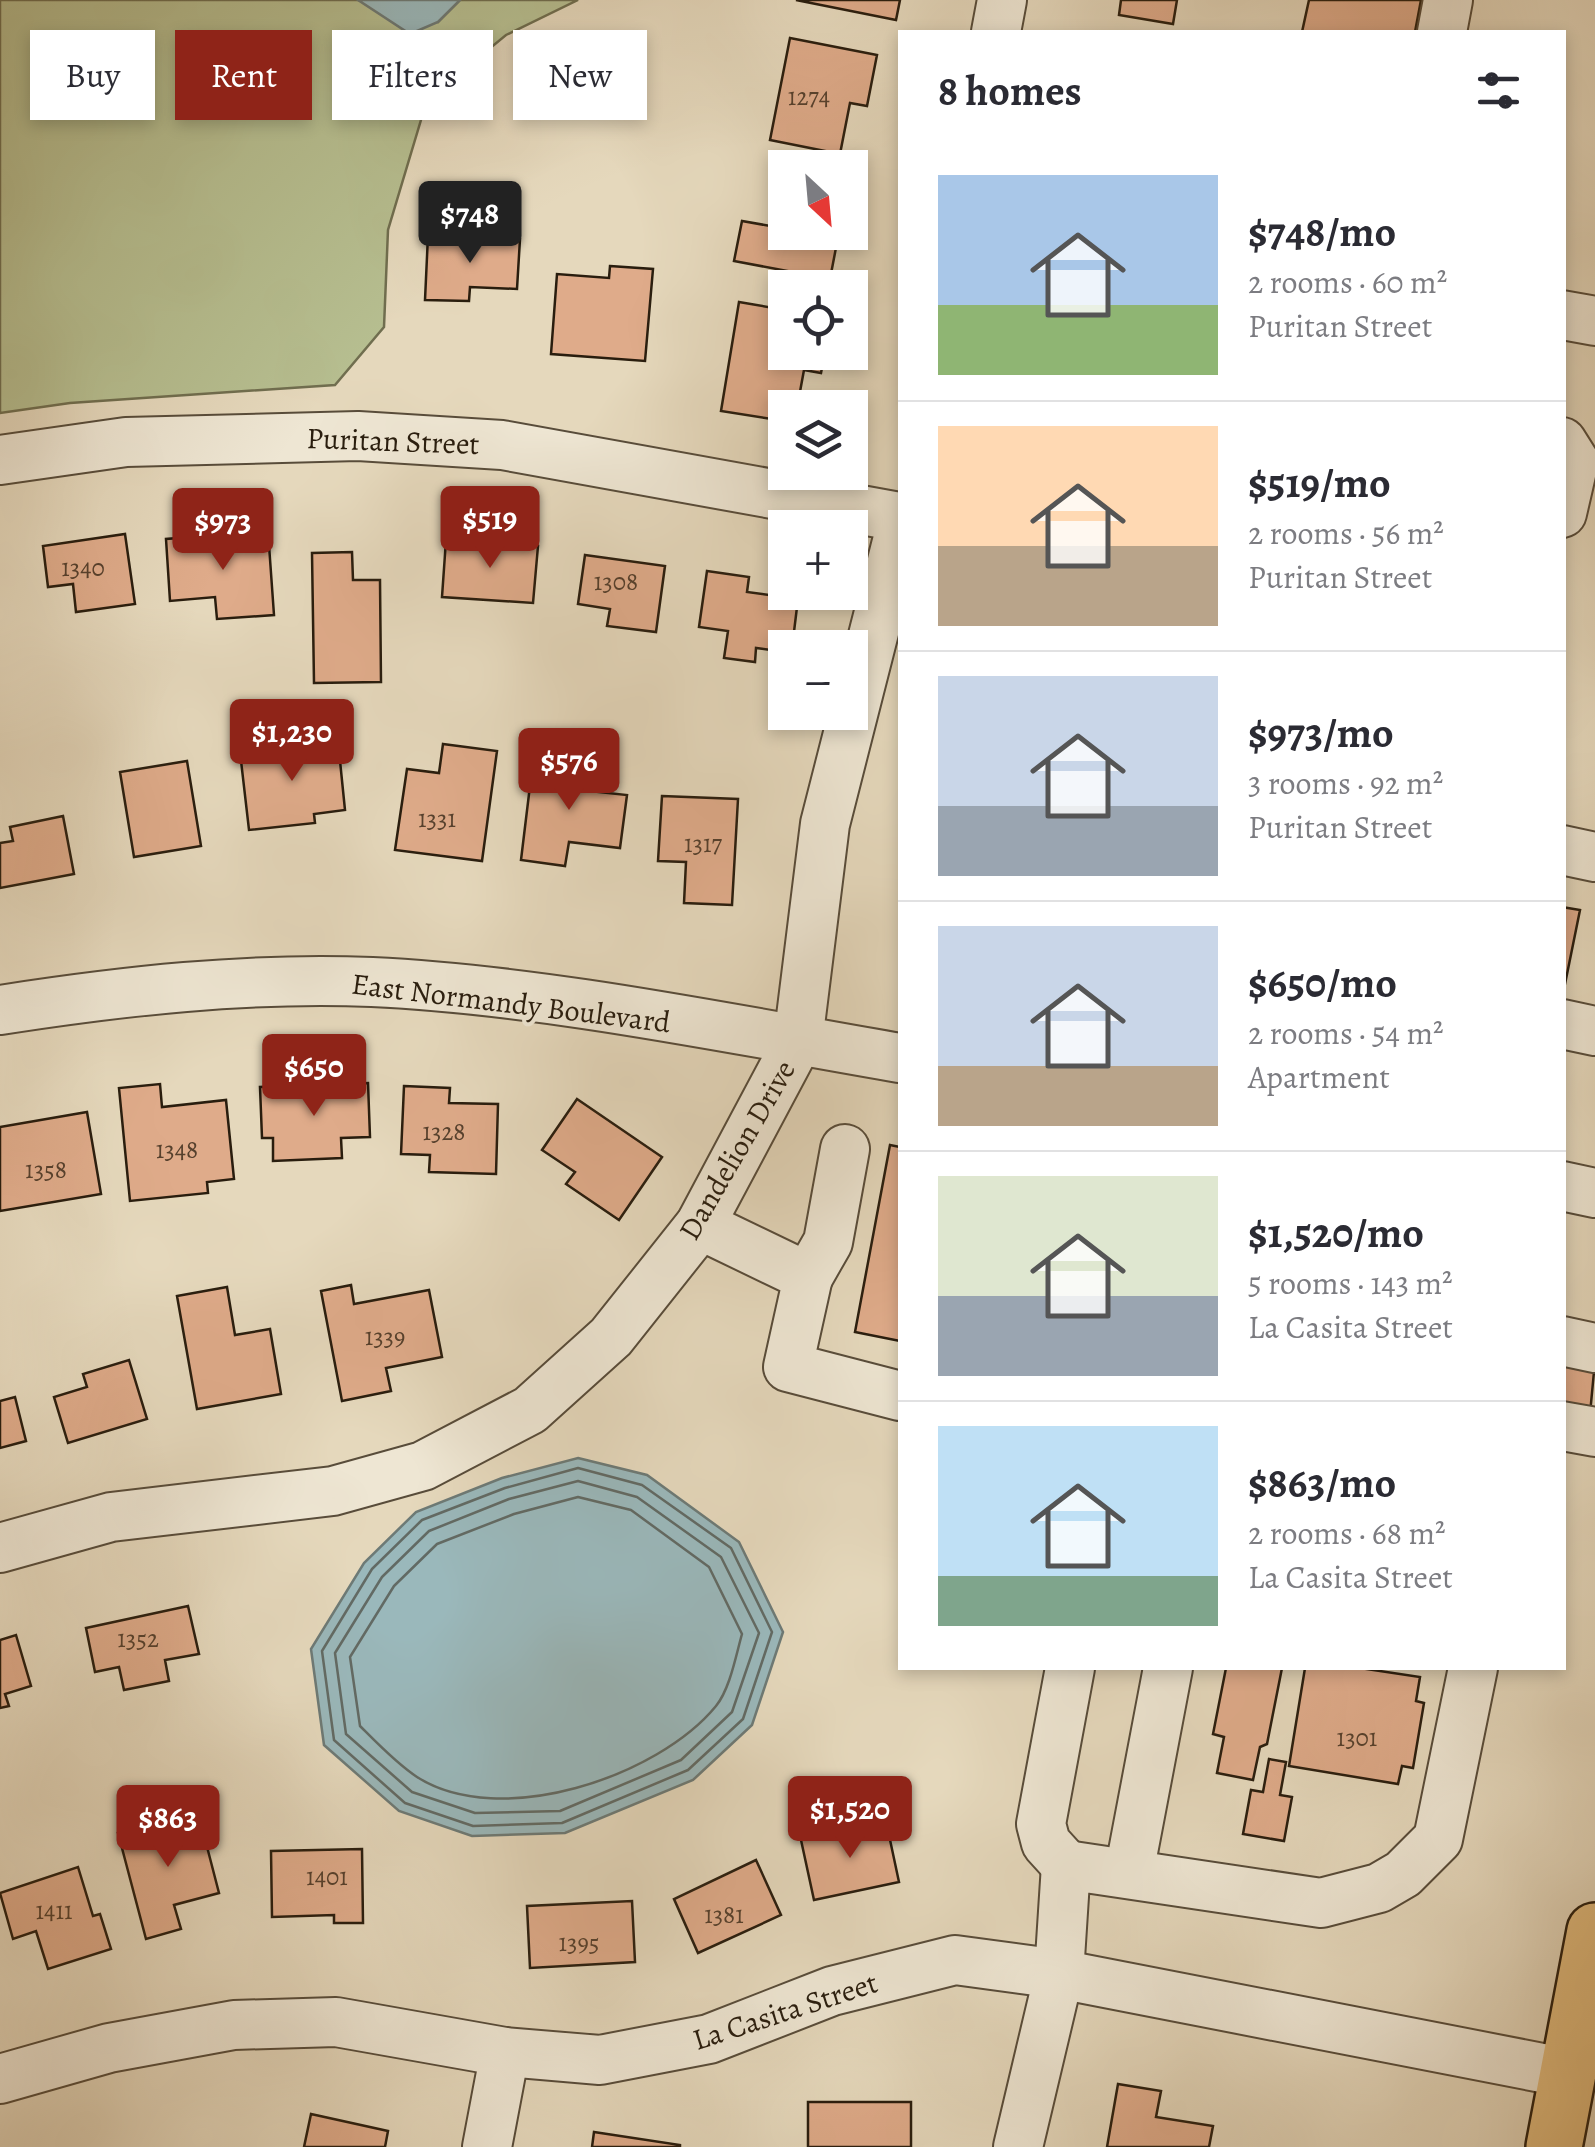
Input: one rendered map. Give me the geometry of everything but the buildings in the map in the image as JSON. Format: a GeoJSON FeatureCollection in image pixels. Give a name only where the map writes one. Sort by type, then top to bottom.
{"type":"FeatureCollection","features":[{"type":"Feature","properties":{"kind":"main road"},"geometry":{"type":"LineString","coordinates":[[1554,2147],[1595,1931]]}},
{"type":"Feature","properties":{"kind":"street"},"geometry":{"type":"LineString","coordinates":[[996,30],[1002,0]]}},
{"type":"Feature","properties":{"kind":"street"},"geometry":{"type":"LineString","coordinates":[[1442,30],[1448,0]]}},
{"type":"Feature","properties":{"kind":"street"},"geometry":{"type":"LineString","coordinates":[[1566,316],[1595,321]]}},
{"type":"Feature","properties":{"kind":"street","name":"Puritan Street"},"geometry":{"type":"LineString","coordinates":[[0,460],[126,442],[358,436],[502,446],[898,517]]}},
{"type":"Feature","properties":{"kind":"street"},"geometry":{"type":"LineString","coordinates":[[1566,448],[1574,461],[1566,496]]}},
{"type":"Feature","properties":{"kind":"street","name":"Dandelion Drive"},"geometry":{"type":"LineString","coordinates":[[0,1548],[111,1518],[333,1491],[424,1466],[530,1410],[611,1337],[700,1224],[798,1041],[825,824],[898,538]]}},
{"type":"Feature","properties":{"kind":"street"},"geometry":{"type":"LineString","coordinates":[[1566,851],[1595,856]]}},
{"type":"Feature","properties":{"kind":"street","name":"East Normandy Boulevard"},"geometry":{"type":"LineString","coordinates":[[0,1010],[151,987],[372,982],[559,1003],[898,1058]]}},
{"type":"Feature","properties":{"kind":"street"},"geometry":{"type":"LineString","coordinates":[[845,1149],[828,1242],[808,1277],[788,1367],[898,1395]]}},
{"type":"Feature","properties":{"kind":"street"},"geometry":{"type":"LineString","coordinates":[[1566,1187],[1595,1192]]}},
{"type":"Feature","properties":{"kind":"street"},"geometry":{"type":"LineString","coordinates":[[700,1224],[808,1277]]}},
{"type":"Feature","properties":{"kind":"street"},"geometry":{"type":"LineString","coordinates":[[1566,1342],[1595,1348]]}},
{"type":"Feature","properties":{"kind":"street"},"geometry":{"type":"LineString","coordinates":[[1566,1427],[1595,1432]]}},
{"type":"Feature","properties":{"kind":"street"},"geometry":{"type":"LineString","coordinates":[[1070,1670],[1041,1824],[1046,1844],[1066,1864],[1321,1903],[1379,1888],[1404,1874],[1438,1838],[1473,1670]]}},
{"type":"Feature","properties":{"kind":"street"},"geometry":{"type":"LineString","coordinates":[[1129,1874],[1168,1670]]}},
{"type":"Feature","properties":{"kind":"street"},"geometry":{"type":"LineString","coordinates":[[1018,2147],[1059,1974],[1066,1864]]}},
{"type":"Feature","properties":{"kind":"street","name":"La Casita Street"},"geometry":{"type":"LineString","coordinates":[[0,2079],[109,2048],[234,2025],[336,2022],[506,2052],[600,2060],[691,2042],[832,1991],[956,1960],[1059,1974],[1568,2074]]}},
{"type":"Feature","properties":{"kind":"street"},"geometry":{"type":"LineString","coordinates":[[487,2147],[506,2052]]}},
{"type":"Feature","properties":{"kind":"green space"},"geometry":{"type":"Polygon","coordinates":[[[0,0],[358,0],[438,22],[460,0],[578,0],[513,30],[493,46],[493,30],[332,30],[332,120],[421,120],[388,230],[384,327],[335,385],[70,403],[0,413],[0,0]]]}},
{"type":"Feature","properties":{"kind":"water"},"geometry":{"type":"Polygon","coordinates":[[[358,0],[460,0],[438,22],[419,30],[404,30],[358,0]]]}},
{"type":"Feature","properties":{"kind":"water"},"geometry":{"type":"Polygon","coordinates":[[[578,1458],[647,1475],[739,1542],[783,1632],[752,1725],[693,1780],[565,1833],[472,1836],[399,1811],[324,1745],[311,1649],[364,1563],[416,1512],[502,1478],[578,1458]]]}}]}
